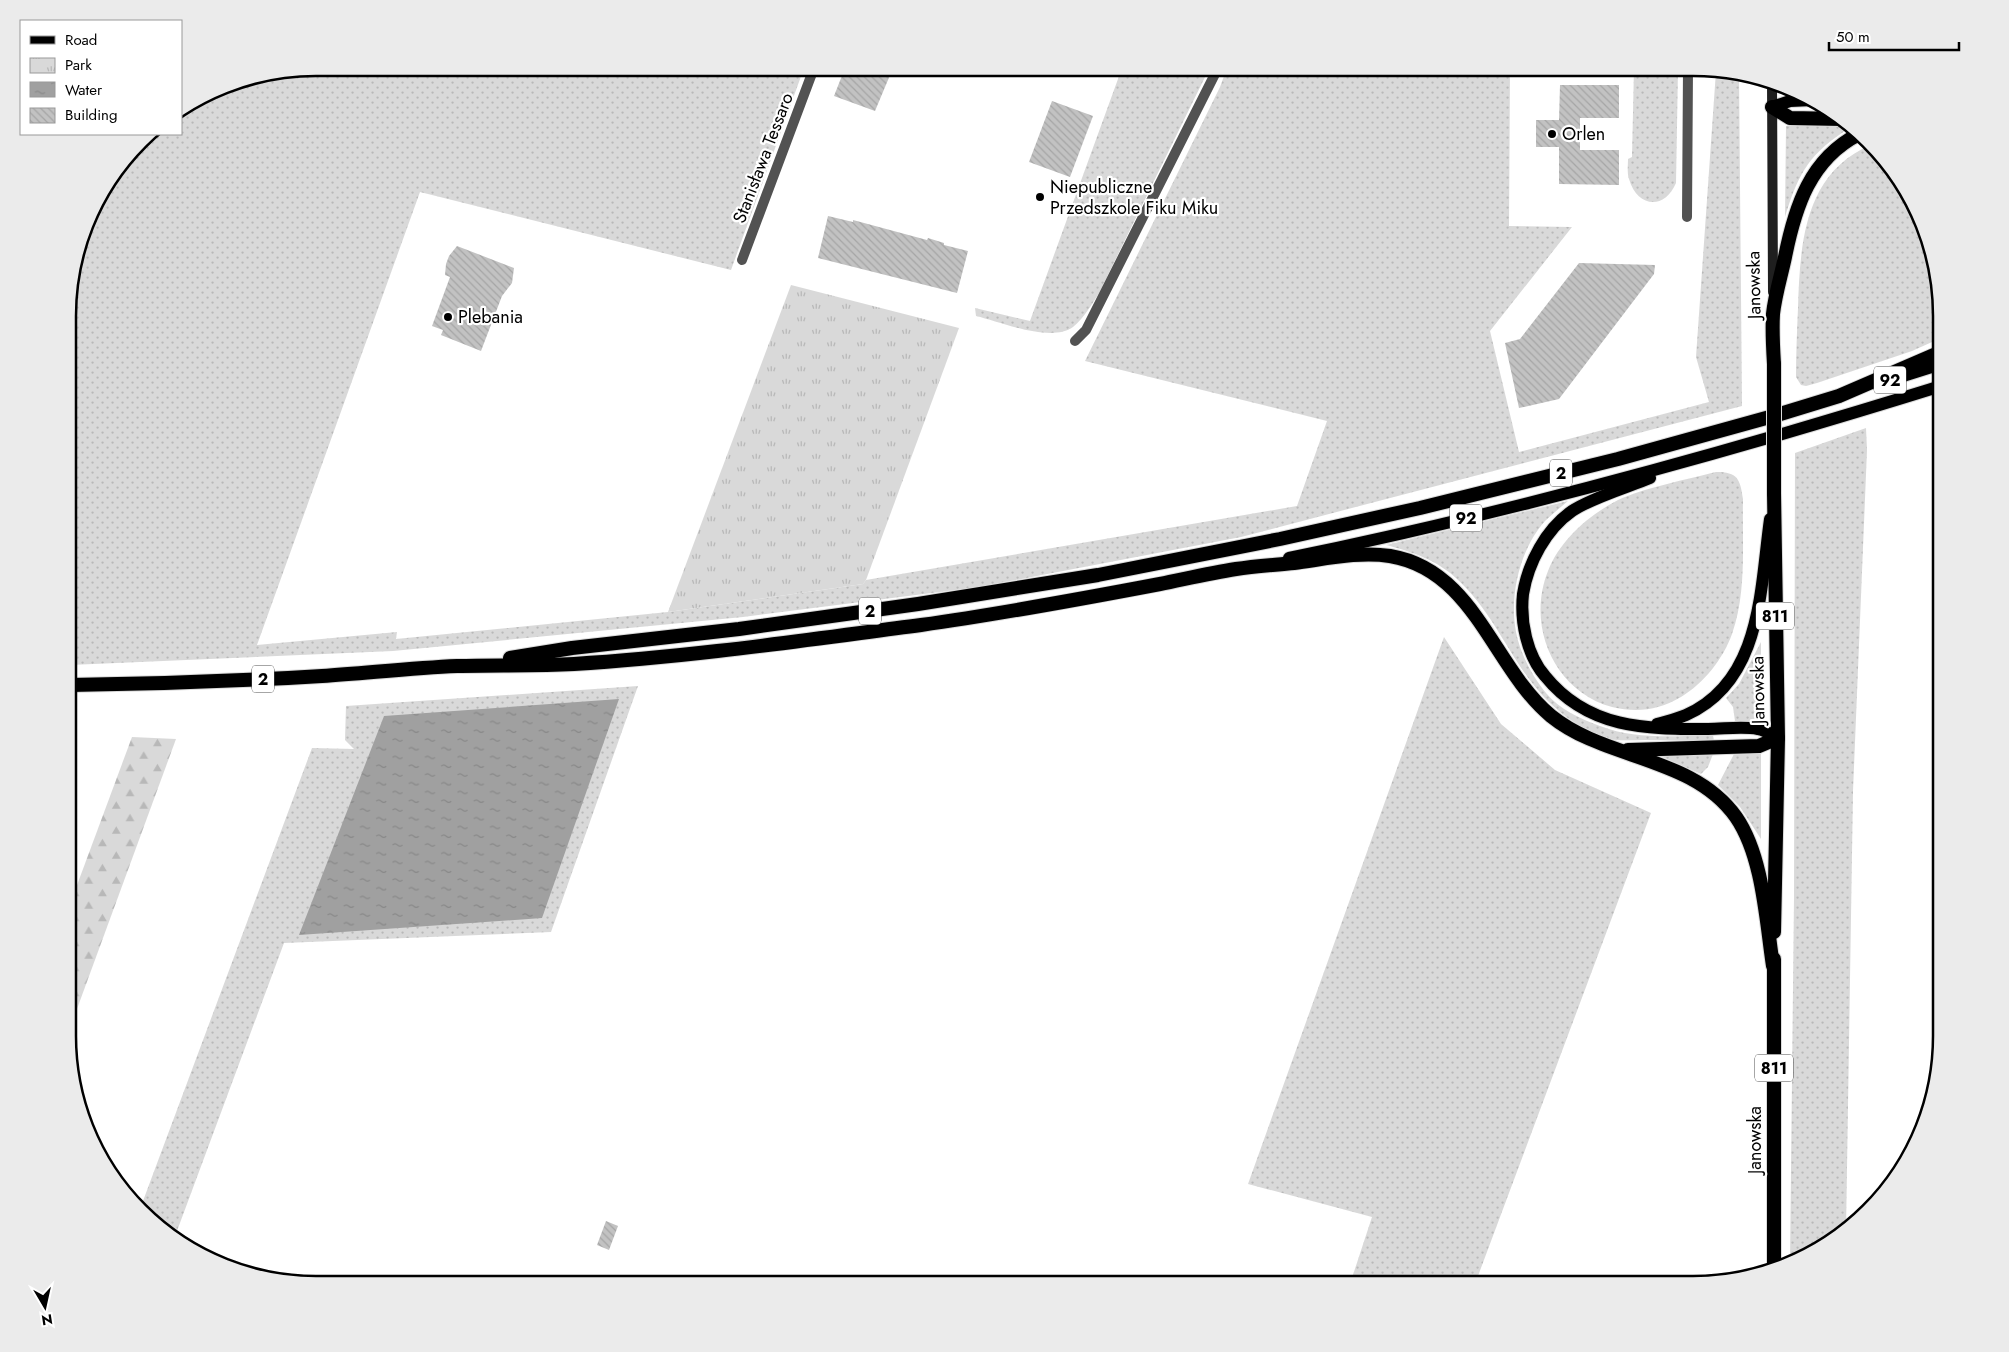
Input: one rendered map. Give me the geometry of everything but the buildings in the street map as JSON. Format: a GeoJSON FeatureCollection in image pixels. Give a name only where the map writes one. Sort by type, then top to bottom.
{"type":"FeatureCollection","features":[{"type":"Feature","properties":{"kind":"highway"},"geometry":{"type":"LineString","coordinates":[[1772,107],[1790,118],[1829,119]]}},
{"type":"Feature","properties":{"kind":"highway"},"geometry":{"type":"LineString","coordinates":[[1773,313],[1793,217],[1801,197],[1809,180],[1831,153],[1853,138]]}},
{"type":"Feature","properties":{"kind":"highway","name":"Janowska"},"geometry":{"type":"LineString","coordinates":[[1773,313],[1778,738],[1774,966],[1774,1261]]}},
{"type":"Feature","properties":{"kind":"highway"},"geometry":{"type":"LineString","coordinates":[[1840,396],[1933,355]]}},
{"type":"Feature","properties":{"kind":"highway","name":"2"},"geometry":{"type":"LineString","coordinates":[[457,666],[572,648],[739,629],[918,604],[1202,556],[1420,508],[1609,461],[1840,396]]}},
{"type":"Feature","properties":{"kind":"highway"},"geometry":{"type":"LineString","coordinates":[[1235,569],[1373,555],[1391,556],[1424,567],[1449,585],[1480,622],[1523,688],[1536,703],[1575,733],[1622,750],[1691,780],[1719,798],[1736,818],[1753,851],[1774,966]]}},
{"type":"Feature","properties":{"kind":"highway","name":"2"},"geometry":{"type":"LineString","coordinates":[[76,685],[216,681],[457,666],[571,664],[722,651],[929,623],[1104,594],[1235,569]]}},
{"type":"Feature","properties":{"kind":"highway"},"geometry":{"type":"LineString","coordinates":[[1622,750],[1759,746],[1778,738]]}},
{"type":"Feature","properties":{"kind":"main road","name":"Janowska"},"geometry":{"type":"LineString","coordinates":[[1772,90],[1773,313]]}},
{"type":"Feature","properties":{"kind":"main road"},"geometry":{"type":"LineString","coordinates":[[1772,107],[1790,100],[1797,100]]}},
{"type":"Feature","properties":{"kind":"main road","name":"92"},"geometry":{"type":"LineString","coordinates":[[1840,396],[1933,367]]}},
{"type":"Feature","properties":{"kind":"main road","name":"92"},"geometry":{"type":"LineString","coordinates":[[1235,569],[1423,528],[1696,460],[1933,388]]}},
{"type":"Feature","properties":{"kind":"main road"},"geometry":{"type":"LineString","coordinates":[[1696,460],[1572,511],[1539,548],[1530,568],[1523,596],[1522,613],[1527,640],[1536,662],[1553,686],[1564,697],[1586,711],[1624,724],[1679,729],[1759,729],[1778,738]]}},
{"type":"Feature","properties":{"kind":"main road"},"geometry":{"type":"LineString","coordinates":[[1650,726],[1687,715],[1710,700],[1730,680],[1745,656],[1756,624],[1774,493]]}},
{"type":"Feature","properties":{"kind":"street","name":"Stanisława Tessaro"},"geometry":{"type":"LineString","coordinates":[[742,260],[811,76]]}},
{"type":"Feature","properties":{"kind":"street"},"geometry":{"type":"LineString","coordinates":[[1075,340],[1086,330],[1214,76]]}},
{"type":"Feature","properties":{"kind":"street"},"geometry":{"type":"LineString","coordinates":[[1687,216],[1688,76]]}},
{"type":"Feature","properties":{"kind":"green space"},"geometry":{"type":"Polygon","coordinates":[[[316,76],[801,76],[731,270],[420,192],[257,645],[397,632],[396,639],[668,612],[863,584],[866,580],[1297,506],[1327,421],[1085,361],[1224,76],[1510,76],[1509,226],[1572,227],[1490,331],[1519,452],[1709,402],[1696,357],[1716,77],[1739,81],[1742,406],[1241,537],[979,587],[743,617],[393,651],[76,665],[76,316],[78,285],[84,254],[108,196],[136,158],[159,135],[182,135],[182,118],[196,108],[224,95],[254,84],[285,78],[316,76]]]}},
{"type":"Feature","properties":{"kind":"green space"},"geometry":{"type":"Polygon","coordinates":[[[1119,76],[1206,76],[1099,293],[1081,319],[1073,327],[1064,331],[1052,333],[1039,332],[976,316],[975,308],[1030,321],[1119,76]]]}},
{"type":"Feature","properties":{"kind":"green space"},"geometry":{"type":"Polygon","coordinates":[[[1634,76],[1678,76],[1676,183],[1665,198],[1651,202],[1644,200],[1638,195],[1628,177],[1628,159],[1632,157],[1634,76]]]}},
{"type":"Feature","properties":{"kind":"green space"},"geometry":{"type":"Polygon","coordinates":[[[1786,126],[1839,126],[1845,131],[1816,155],[1801,175],[1785,217],[1786,126]]]}},
{"type":"Feature","properties":{"kind":"green space"},"geometry":{"type":"Polygon","coordinates":[[[1864,149],[1883,170],[1908,210],[1920,239],[1928,269],[1931,285],[1933,342],[1912,351],[1806,386],[1801,385],[1796,377],[1799,284],[1804,236],[1810,213],[1819,192],[1832,173],[1849,157],[1864,149]]]}},
{"type":"Feature","properties":{"kind":"green space"},"geometry":{"type":"Polygon","coordinates":[[[791,285],[959,328],[866,580],[863,584],[668,612],[791,285]]]}},
{"type":"Feature","properties":{"kind":"green space"},"geometry":{"type":"Polygon","coordinates":[[[1866,428],[1867,450],[1853,791],[1846,1220],[1813,1244],[1790,1255],[1794,898],[1795,453],[1866,428]]]}},
{"type":"Feature","properties":{"kind":"green space"},"geometry":{"type":"Polygon","coordinates":[[[1716,472],[1729,473],[1737,478],[1741,486],[1743,499],[1742,584],[1737,618],[1728,643],[1718,661],[1705,678],[1681,697],[1664,705],[1648,709],[1630,710],[1612,707],[1592,699],[1574,687],[1560,671],[1550,654],[1543,634],[1542,592],[1553,560],[1568,539],[1586,521],[1618,500],[1653,488],[1716,472]]]}},
{"type":"Feature","properties":{"kind":"green space"},"geometry":{"type":"Polygon","coordinates":[[[1568,501],[1545,521],[1536,532],[1518,573],[1514,618],[1520,648],[1531,672],[1546,693],[1557,704],[1578,717],[1600,726],[1642,735],[1713,735],[1714,741],[1612,740],[1599,737],[1588,731],[1556,709],[1539,692],[1525,674],[1488,615],[1457,579],[1433,562],[1386,545],[1568,501]]]}},
{"type":"Feature","properties":{"kind":"green space"},"geometry":{"type":"Polygon","coordinates":[[[1444,637],[1501,724],[1555,770],[1651,813],[1478,1276],[1353,1276],[1372,1217],[1248,1184],[1444,637]]]}},
{"type":"Feature","properties":{"kind":"green space"},"geometry":{"type":"Polygon","coordinates":[[[1761,642],[1761,722],[1735,721],[1733,707],[1726,698],[1739,684],[1761,642]]]}},
{"type":"Feature","properties":{"kind":"green space"},"geometry":{"type":"Polygon","coordinates":[[[638,686],[551,932],[284,943],[177,1231],[143,1201],[312,748],[354,749],[345,740],[346,706],[638,686]]]}},
{"type":"Feature","properties":{"kind":"green space"},"geometry":{"type":"Polygon","coordinates":[[[132,737],[176,739],[76,1012],[76,888],[132,737]]]}},
{"type":"Feature","properties":{"kind":"green space"},"geometry":{"type":"Polygon","coordinates":[[[1713,754],[1708,767],[1701,774],[1660,756],[1713,754]]]}},
{"type":"Feature","properties":{"kind":"green space"},"geometry":{"type":"Polygon","coordinates":[[[1734,754],[1761,754],[1761,839],[1740,807],[1718,785],[1734,754]]]}},
{"type":"Feature","properties":{"kind":"water"},"geometry":{"type":"Polygon","coordinates":[[[619,699],[542,918],[299,935],[384,716],[619,699]]]}},
{"type":"Feature","properties":{"kind":"place","name":"Orlen"},"geometry":{"type":"Point","coordinates":[1552,134]}},
{"type":"Feature","properties":{"kind":"place","name":"Niepubliczne Przedszkole Fiku Miku"},"geometry":{"type":"Point","coordinates":[1040,197]}},
{"type":"Feature","properties":{"kind":"place","name":"Plebania"},"geometry":{"type":"Point","coordinates":[448,317]}}]}
